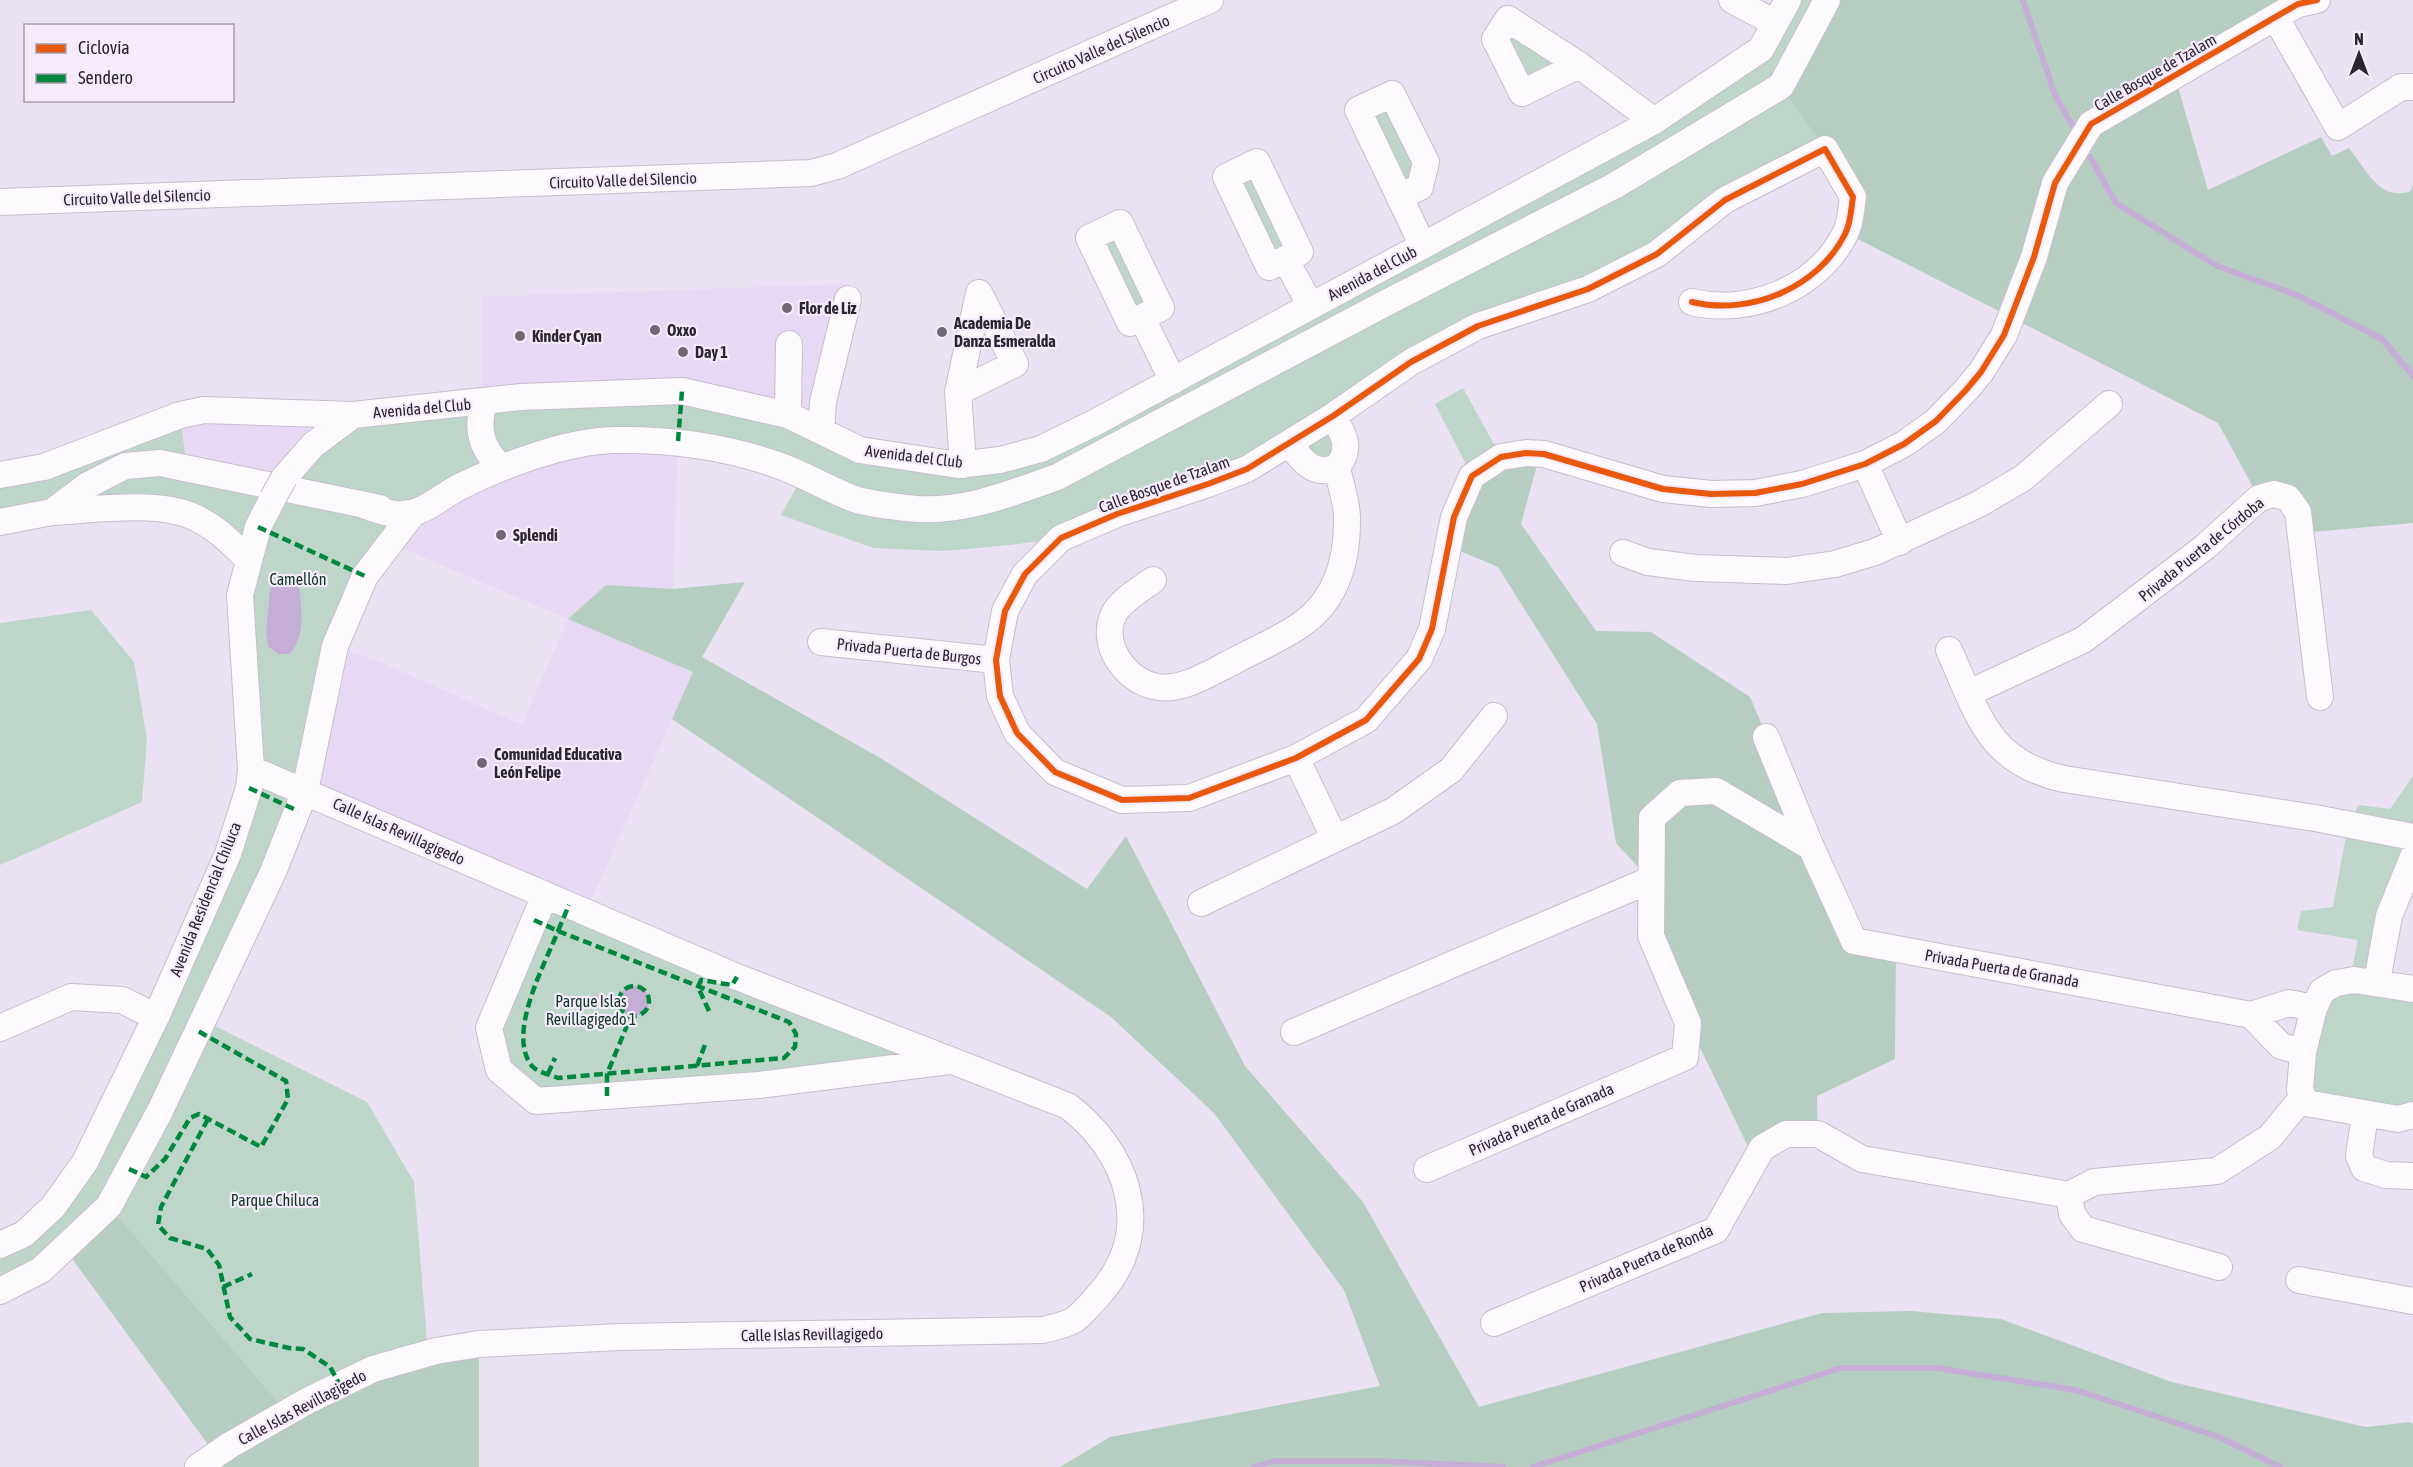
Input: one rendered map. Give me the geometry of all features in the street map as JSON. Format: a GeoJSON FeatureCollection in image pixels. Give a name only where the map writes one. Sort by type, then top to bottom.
{"type":"FeatureCollection","features":[{"type":"Feature","properties":{"kind":"street","name":"Circuito Valle del Silencio"},"geometry":{"type":"LineString","coordinates":[[0,202],[811,173],[837,166],[1210,0]]}},
{"type":"Feature","properties":{"kind":"street"},"geometry":{"type":"LineString","coordinates":[[1732,0],[1775,23]]}},
{"type":"Feature","properties":{"kind":"street","name":"Avenida del Club"},"geometry":{"type":"LineString","coordinates":[[0,475],[44,466],[180,415],[204,411],[354,415],[558,395],[682,392],[788,416],[860,450],[963,465],[1000,460],[1041,449],[1173,381],[1654,121],[1761,49],[1788,0]]}},
{"type":"Feature","properties":{"kind":"street","name":"Avenida del Club"},"geometry":{"type":"LineString","coordinates":[[413,513],[501,467],[555,451],[611,440],[678,441],[783,467],[855,499],[919,509],[981,503],[1057,477],[1382,305],[1614,186],[1781,86],[1827,0]]}},
{"type":"Feature","properties":{"kind":"street","name":"Calle Bosque de Tzalam"},"geometry":{"type":"LineString","coordinates":[[1692,302],[1720,307],[1756,302],[1797,286],[1819,269],[1846,233],[1853,197],[1825,149],[1725,200],[1657,254],[1588,289],[1478,326],[1412,362],[1290,444],[1237,472],[1117,514],[1061,538],[1025,574],[1005,611],[996,660],[1000,696],[1017,733],[1055,772],[1122,800],[1189,798],[1296,758],[1366,720],[1419,659],[1432,629],[1454,517],[1472,476],[1501,457],[1526,453],[1544,454],[1662,489],[1711,494],[1755,493],[1802,484],[1864,464],[1904,444],[1936,422],[1981,372],[2011,320],[2034,257],[2055,183],[2091,124],[2305,1]]}},
{"type":"Feature","properties":{"kind":"street"},"geometry":{"type":"LineString","coordinates":[[2276,18],[2338,127],[2401,87],[2413,87]]}},
{"type":"Feature","properties":{"kind":"street"},"geometry":{"type":"LineString","coordinates":[[1579,65],[1654,121]]}},
{"type":"Feature","properties":{"kind":"street"},"geometry":{"type":"LineString","coordinates":[[1400,197],[1423,246]]}},
{"type":"Feature","properties":{"kind":"street"},"geometry":{"type":"LineString","coordinates":[[1285,259],[1311,306]]}},
{"type":"Feature","properties":{"kind":"street"},"geometry":{"type":"LineString","coordinates":[[1365,277],[1382,305]]}},
{"type":"Feature","properties":{"kind":"street"},"geometry":{"type":"LineString","coordinates":[[821,431],[823,402],[848,299]]}},
{"type":"Feature","properties":{"kind":"street"},"geometry":{"type":"LineString","coordinates":[[1142,318],[1173,381]]}},
{"type":"Feature","properties":{"kind":"street"},"geometry":{"type":"LineString","coordinates":[[788,416],[789,344]]}},
{"type":"Feature","properties":{"kind":"street"},"geometry":{"type":"LineString","coordinates":[[958,393],[963,465]]}},
{"type":"Feature","properties":{"kind":"street"},"geometry":{"type":"LineString","coordinates":[[484,403],[481,414],[481,438],[492,459],[501,467]]}},
{"type":"Feature","properties":{"kind":"street"},"geometry":{"type":"LineString","coordinates":[[1623,553],[1648,562],[1696,568],[1787,571],[1834,564],[1900,542],[1979,504],[2023,478],[2109,404]]}},
{"type":"Feature","properties":{"kind":"street"},"geometry":{"type":"LineString","coordinates":[[299,414],[329,423],[354,415]]}},
{"type":"Feature","properties":{"kind":"street","name":"Avenida Residencial Chiluca"},"geometry":{"type":"LineString","coordinates":[[313,445],[354,415]]}},
{"type":"Feature","properties":{"kind":"street"},"geometry":{"type":"LineString","coordinates":[[1290,444],[1302,462],[1315,469],[1323,472],[1337,467],[1345,454],[1346,436],[1333,416]]}},
{"type":"Feature","properties":{"kind":"street","name":"Avenida Residencial Chiluca"},"geometry":{"type":"LineString","coordinates":[[0,1245],[24,1234],[53,1207],[85,1162],[156,1017],[228,854],[249,788],[251,769],[240,595],[248,559],[258,527],[279,488],[329,423]]}},
{"type":"Feature","properties":{"kind":"street"},"geometry":{"type":"LineString","coordinates":[[1041,449],[1057,477]]}},
{"type":"Feature","properties":{"kind":"street"},"geometry":{"type":"LineString","coordinates":[[52,512],[88,485],[124,466],[160,462],[363,505],[413,513]]}},
{"type":"Feature","properties":{"kind":"street"},"geometry":{"type":"LineString","coordinates":[[1864,464],[1900,542]]}},
{"type":"Feature","properties":{"kind":"street"},"geometry":{"type":"LineString","coordinates":[[1153,580],[1117,609],[1111,622],[1110,635],[1111,646],[1129,673],[1155,687],[1183,685],[1301,625],[1336,587],[1342,572],[1348,519],[1337,467]]}},
{"type":"Feature","properties":{"kind":"street","name":"Privada Puerta de Córdoba"},"geometry":{"type":"LineString","coordinates":[[1969,693],[2083,640],[2205,547],[2259,498],[2274,494],[2288,498],[2298,512],[2320,697]]}},
{"type":"Feature","properties":{"kind":"street"},"geometry":{"type":"LineString","coordinates":[[0,522],[52,512],[149,508],[193,517],[220,532],[248,559]]}},
{"type":"Feature","properties":{"kind":"street"},"geometry":{"type":"LineString","coordinates":[[0,1291],[41,1270],[109,1206],[160,1111],[273,872],[305,791],[335,646],[364,576],[388,542],[396,526],[413,513]]}},
{"type":"Feature","properties":{"kind":"street","name":"Privada Puerta de Burgos"},"geometry":{"type":"LineString","coordinates":[[821,642],[996,660]]}},
{"type":"Feature","properties":{"kind":"street"},"geometry":{"type":"LineString","coordinates":[[1949,650],[1992,740],[2008,756],[2044,775],[2315,818],[2413,837]]}},
{"type":"Feature","properties":{"kind":"street"},"geometry":{"type":"LineString","coordinates":[[1201,903],[1393,811],[1451,770],[1494,716]]}},
{"type":"Feature","properties":{"kind":"street","name":"Privada Puerta de Granada"},"geometry":{"type":"LineString","coordinates":[[1766,737],[1811,847],[1854,941],[2251,1015],[2289,1003],[2314,1008]]}},
{"type":"Feature","properties":{"kind":"street"},"geometry":{"type":"LineString","coordinates":[[1296,758],[1335,839]]}},
{"type":"Feature","properties":{"kind":"street","name":"Calle Islas Revillagigedo"},"geometry":{"type":"LineString","coordinates":[[198,1467],[230,1445],[309,1400],[373,1370],[436,1351],[479,1344],[620,1337],[1043,1330],[1073,1320],[1110,1280],[1124,1254],[1129,1233],[1129,1200],[1119,1165],[1085,1119],[1068,1106],[737,977],[251,769]]}},
{"type":"Feature","properties":{"kind":"street","name":"Privada Puerta de Granada"},"geometry":{"type":"LineString","coordinates":[[1427,1169],[1685,1057],[1688,1023],[1651,936],[1652,818],[1680,793],[1716,791],[1811,847]]}},
{"type":"Feature","properties":{"kind":"street"},"geometry":{"type":"LineString","coordinates":[[2377,981],[2389,916],[2413,857]]}},
{"type":"Feature","properties":{"kind":"street"},"geometry":{"type":"LineString","coordinates":[[1294,1032],[1650,880]]}},
{"type":"Feature","properties":{"kind":"street","name":"Calle Islas Revillagigedo"},"geometry":{"type":"LineString","coordinates":[[545,895],[489,1028],[499,1070],[536,1101],[759,1085],[952,1061]]}},
{"type":"Feature","properties":{"kind":"street"},"geometry":{"type":"LineString","coordinates":[[2413,989],[2377,981],[2354,980],[2336,982],[2322,990],[2314,1008],[2303,1052],[2300,1090],[2306,1103],[2398,1119],[2413,1115]]}},
{"type":"Feature","properties":{"kind":"street"},"geometry":{"type":"LineString","coordinates":[[0,1028],[71,997],[122,1000],[156,1017]]}},
{"type":"Feature","properties":{"kind":"street"},"geometry":{"type":"LineString","coordinates":[[2251,1015],[2281,1046],[2303,1052]]}},
{"type":"Feature","properties":{"kind":"street"},"geometry":{"type":"LineString","coordinates":[[2219,1267],[2083,1229],[2072,1214],[2069,1195],[2094,1182],[2217,1171],[2270,1137],[2302,1098]]}},
{"type":"Feature","properties":{"kind":"street"},"geometry":{"type":"LineString","coordinates":[[2365,1115],[2359,1156],[2364,1168],[2386,1175],[2413,1176]]}},
{"type":"Feature","properties":{"kind":"street","name":"Privada Puerta de Ronda"},"geometry":{"type":"LineString","coordinates":[[1494,1323],[1716,1230],[1762,1148],[1786,1134],[1818,1134],[1862,1159],[2069,1195]]}},
{"type":"Feature","properties":{"kind":"street"},"geometry":{"type":"LineString","coordinates":[[2299,1280],[2413,1301]]}},
{"type":"Feature","properties":{"kind":"shaded area"},"geometry":{"type":"Polygon","coordinates":[[[850,284],[821,431],[482,402],[482,297],[850,284]]]}},
{"type":"Feature","properties":{"kind":"shaded area"},"geometry":{"type":"Polygon","coordinates":[[[178,403],[297,403],[312,434],[277,476],[188,467],[178,403]]]}},
{"type":"Feature","properties":{"kind":"shaded area","name":"Comunidad Educativa León Felipe"},"geometry":{"type":"Polygon","coordinates":[[[678,441],[673,589],[606,585],[569,619],[693,672],[586,912],[305,791],[335,646],[380,662],[522,725],[568,619],[388,542],[501,467],[678,441]]]}},
{"type":"Feature","properties":{"kind":"shaded area"},"geometry":{"type":"Polygon","coordinates":[[[283,575],[299,580],[301,628],[296,645],[290,654],[278,654],[268,646],[266,633],[270,589],[283,575]]]}},
{"type":"Feature","properties":{"kind":"shaded area"},"geometry":{"type":"Polygon","coordinates":[[[634,986],[645,990],[649,1001],[645,1012],[634,1016],[623,1012],[619,1001],[623,990],[634,986]]]}},
{"type":"Feature","properties":{"kind":"green space"},"geometry":{"type":"Polygon","coordinates":[[[1788,0],[1827,0],[1825,149],[1657,254],[1478,326],[1334,416],[1337,467],[1289,444],[1061,538],[944,551],[873,548],[781,515],[802,477],[678,441],[500,466],[484,403],[682,391],[860,450],[1000,460],[1760,49],[1788,0]]]}},
{"type":"Feature","properties":{"kind":"green space"},"geometry":{"type":"Polygon","coordinates":[[[1827,0],[2301,0],[2175,77],[2208,190],[2321,137],[2332,156],[2349,148],[2375,182],[2390,192],[2411,191],[2413,183],[2413,523],[2301,533],[2298,512],[2259,498],[2218,423],[1846,233],[1851,216],[1825,149],[1781,86],[1827,0]]]}},
{"type":"Feature","properties":{"kind":"green space"},"geometry":{"type":"Polygon","coordinates":[[[1508,19],[1579,65],[1522,93],[1495,39],[1508,19]]]}},
{"type":"Feature","properties":{"kind":"green space"},"geometry":{"type":"Polygon","coordinates":[[[1392,94],[1426,162],[1399,197],[1358,110],[1392,94]]]}},
{"type":"Feature","properties":{"kind":"green space"},"geometry":{"type":"Polygon","coordinates":[[[1257,162],[1300,252],[1269,267],[1226,177],[1257,162]]]}},
{"type":"Feature","properties":{"kind":"green space"},"geometry":{"type":"Polygon","coordinates":[[[1120,223],[1161,308],[1130,323],[1089,238],[1120,223]]]}},
{"type":"Feature","properties":{"kind":"green space"},"geometry":{"type":"Polygon","coordinates":[[[1463,388],[1501,457],[1472,476],[1435,404],[1463,388]]]}},
{"type":"Feature","properties":{"kind":"green space"},"geometry":{"type":"Polygon","coordinates":[[[482,403],[491,460],[413,512],[286,479],[333,430],[482,403]]]}},
{"type":"Feature","properties":{"kind":"green space"},"geometry":{"type":"Polygon","coordinates":[[[180,415],[187,468],[280,490],[396,526],[364,576],[316,737],[203,1020],[367,1102],[414,1182],[428,1353],[287,1412],[109,1206],[0,1291],[0,1245],[53,1207],[248,788],[243,555],[193,517],[0,520],[0,477],[180,415]]]}},
{"type":"Feature","properties":{"kind":"green space"},"geometry":{"type":"Polygon","coordinates":[[[1501,457],[1537,465],[1521,524],[1596,631],[1651,632],[1750,697],[1854,941],[1896,949],[1895,1059],[1817,1096],[1818,1134],[1755,1161],[1688,1023],[1651,936],[1650,880],[1616,843],[1597,724],[1498,567],[1448,546],[1454,517],[1501,457]]]}},
{"type":"Feature","properties":{"kind":"green space"},"geometry":{"type":"Polygon","coordinates":[[[745,582],[702,657],[882,759],[1087,889],[1126,836],[1245,1066],[1363,1202],[1479,1407],[1822,1313],[1911,1311],[2001,1319],[2172,1382],[2366,1427],[2410,1422],[2413,1424],[2413,1467],[1060,1467],[1110,1437],[1380,1386],[1344,1290],[1214,1113],[1111,1017],[672,719],[693,672],[568,619],[606,585],[673,589],[745,582]]]}},
{"type":"Feature","properties":{"kind":"green space"},"geometry":{"type":"Polygon","coordinates":[[[91,610],[134,662],[147,740],[142,802],[0,865],[0,623],[91,610]]]}},
{"type":"Feature","properties":{"kind":"green space"},"geometry":{"type":"Polygon","coordinates":[[[2413,776],[2413,857],[2377,981],[2413,989],[2413,1119],[2299,1101],[2317,981],[2350,978],[2358,940],[2297,930],[2301,911],[2333,907],[2348,825],[2359,805],[2390,809],[2413,776]]]}},
{"type":"Feature","properties":{"kind":"green space","name":"Parque Islas Revillagigedo 1"},"geometry":{"type":"Polygon","coordinates":[[[545,895],[952,1061],[536,1101],[499,1070],[489,1028],[545,895]]]}},
{"type":"Feature","properties":{"kind":"green space"},"geometry":{"type":"Polygon","coordinates":[[[109,1206],[287,1412],[479,1344],[479,1467],[198,1467],[215,1454],[65,1249],[109,1206]]]}},
{"type":"Feature","properties":{"kind":"waterway"},"geometry":{"type":"LineString","coordinates":[[2023,0],[2055,95],[2072,125]]}},
{"type":"Feature","properties":{"kind":"waterway"},"geometry":{"type":"LineString","coordinates":[[2090,157],[2116,203],[2217,266],[2297,295],[2382,339],[2413,376]]}},
{"type":"Feature","properties":{"kind":"waterway"},"geometry":{"type":"LineString","coordinates":[[1533,1467],[1841,1368],[1937,1368],[2076,1390],[2219,1437],[2280,1467]]}},
{"type":"Feature","properties":{"kind":"waterway"},"geometry":{"type":"LineString","coordinates":[[1254,1467],[1275,1461],[1378,1461],[1503,1467]]}},
{"type":"Feature","properties":{"kind":"marked path"},"geometry":{"type":"LineString","coordinates":[[678,441],[682,391]]}},
{"type":"Feature","properties":{"kind":"marked path"},"geometry":{"type":"LineString","coordinates":[[258,527],[365,576]]}},
{"type":"Feature","properties":{"kind":"marked path"},"geometry":{"type":"LineString","coordinates":[[249,788],[298,811]]}},
{"type":"Feature","properties":{"kind":"marked path"},"geometry":{"type":"LineString","coordinates":[[534,920],[558,931],[569,905]]}},
{"type":"Feature","properties":{"kind":"marked path"},"geometry":{"type":"LineString","coordinates":[[558,931],[789,1022],[796,1034],[795,1047],[784,1058],[558,1078],[538,1070],[533,1067],[526,1054],[523,1037],[525,1019],[537,980],[558,931]]}},
{"type":"Feature","properties":{"kind":"marked path"},"geometry":{"type":"LineString","coordinates":[[709,1011],[698,987],[701,980],[732,985],[737,977]]}},
{"type":"Feature","properties":{"kind":"marked path"},"geometry":{"type":"LineString","coordinates":[[634,986],[645,990],[649,1001],[645,1012],[634,1016],[623,1012],[619,1001],[623,990],[634,986]]}},
{"type":"Feature","properties":{"kind":"marked path"},"geometry":{"type":"LineString","coordinates":[[607,1096],[607,1074],[631,1016]]}},
{"type":"Feature","properties":{"kind":"marked path"},"geometry":{"type":"LineString","coordinates":[[129,1169],[146,1177],[165,1159],[190,1118],[199,1114],[261,1147],[288,1099],[286,1081],[198,1031]]}},
{"type":"Feature","properties":{"kind":"marked path"},"geometry":{"type":"LineString","coordinates":[[697,1066],[706,1042]]}},
{"type":"Feature","properties":{"kind":"marked path"},"geometry":{"type":"LineString","coordinates":[[548,1074],[555,1058]]}},
{"type":"Feature","properties":{"kind":"marked path"},"geometry":{"type":"LineString","coordinates":[[208,1119],[161,1207],[158,1225],[170,1238],[207,1249],[219,1265],[230,1317],[250,1339],[303,1349],[330,1367],[340,1385]]}},
{"type":"Feature","properties":{"kind":"marked path"},"geometry":{"type":"LineString","coordinates":[[223,1287],[252,1274]]}},
{"type":"Feature","properties":{"kind":"cycle path"},"geometry":{"type":"LineString","coordinates":[[1692,302],[1737,305],[1780,294],[1800,283],[1833,253],[1847,230],[1853,197],[1825,149],[1725,200],[1657,254],[1588,289],[1478,326],[1411,362],[1333,416],[1247,469],[1117,514],[1061,538],[1025,574],[1005,611],[996,660],[1000,696],[1017,733],[1055,772],[1122,800],[1189,798],[1296,758],[1366,720],[1419,659],[1432,629],[1454,517],[1472,476],[1501,457],[1526,453],[1544,454],[1663,489],[1711,494],[1755,493],[1802,484],[1865,464],[1904,444],[1936,421],[1966,390],[1981,372],[2004,335],[2034,257],[2055,183],[2091,124],[2298,4],[2317,0]]}},
{"type":"Feature","properties":{"kind":"place","name":"Flor de Liz"},"geometry":{"type":"Point","coordinates":[787,308]}},
{"type":"Feature","properties":{"kind":"place","name":"Oxxo"},"geometry":{"type":"Point","coordinates":[655,330]}},
{"type":"Feature","properties":{"kind":"place","name":"Academia De Danza Esmeralda"},"geometry":{"type":"Point","coordinates":[942,332]}},
{"type":"Feature","properties":{"kind":"place","name":"Kinder Cyan"},"geometry":{"type":"Point","coordinates":[520,336]}},
{"type":"Feature","properties":{"kind":"place","name":"Day 1"},"geometry":{"type":"Point","coordinates":[683,352]}},
{"type":"Feature","properties":{"kind":"place","name":"Splendi"},"geometry":{"type":"Point","coordinates":[501,535]}},
{"type":"Feature","properties":{"kind":"place","name":"Comunidad Educativa León Felipe"},"geometry":{"type":"Point","coordinates":[482,763]}},
{"type":"Feature","properties":{"kind":"park label","name":"Camellón"},"geometry":{"type":"Point","coordinates":[298,579]}},
{"type":"Feature","properties":{"kind":"park label","name":"Parque Chiluca"},"geometry":{"type":"Point","coordinates":[275,1200]}}]}
